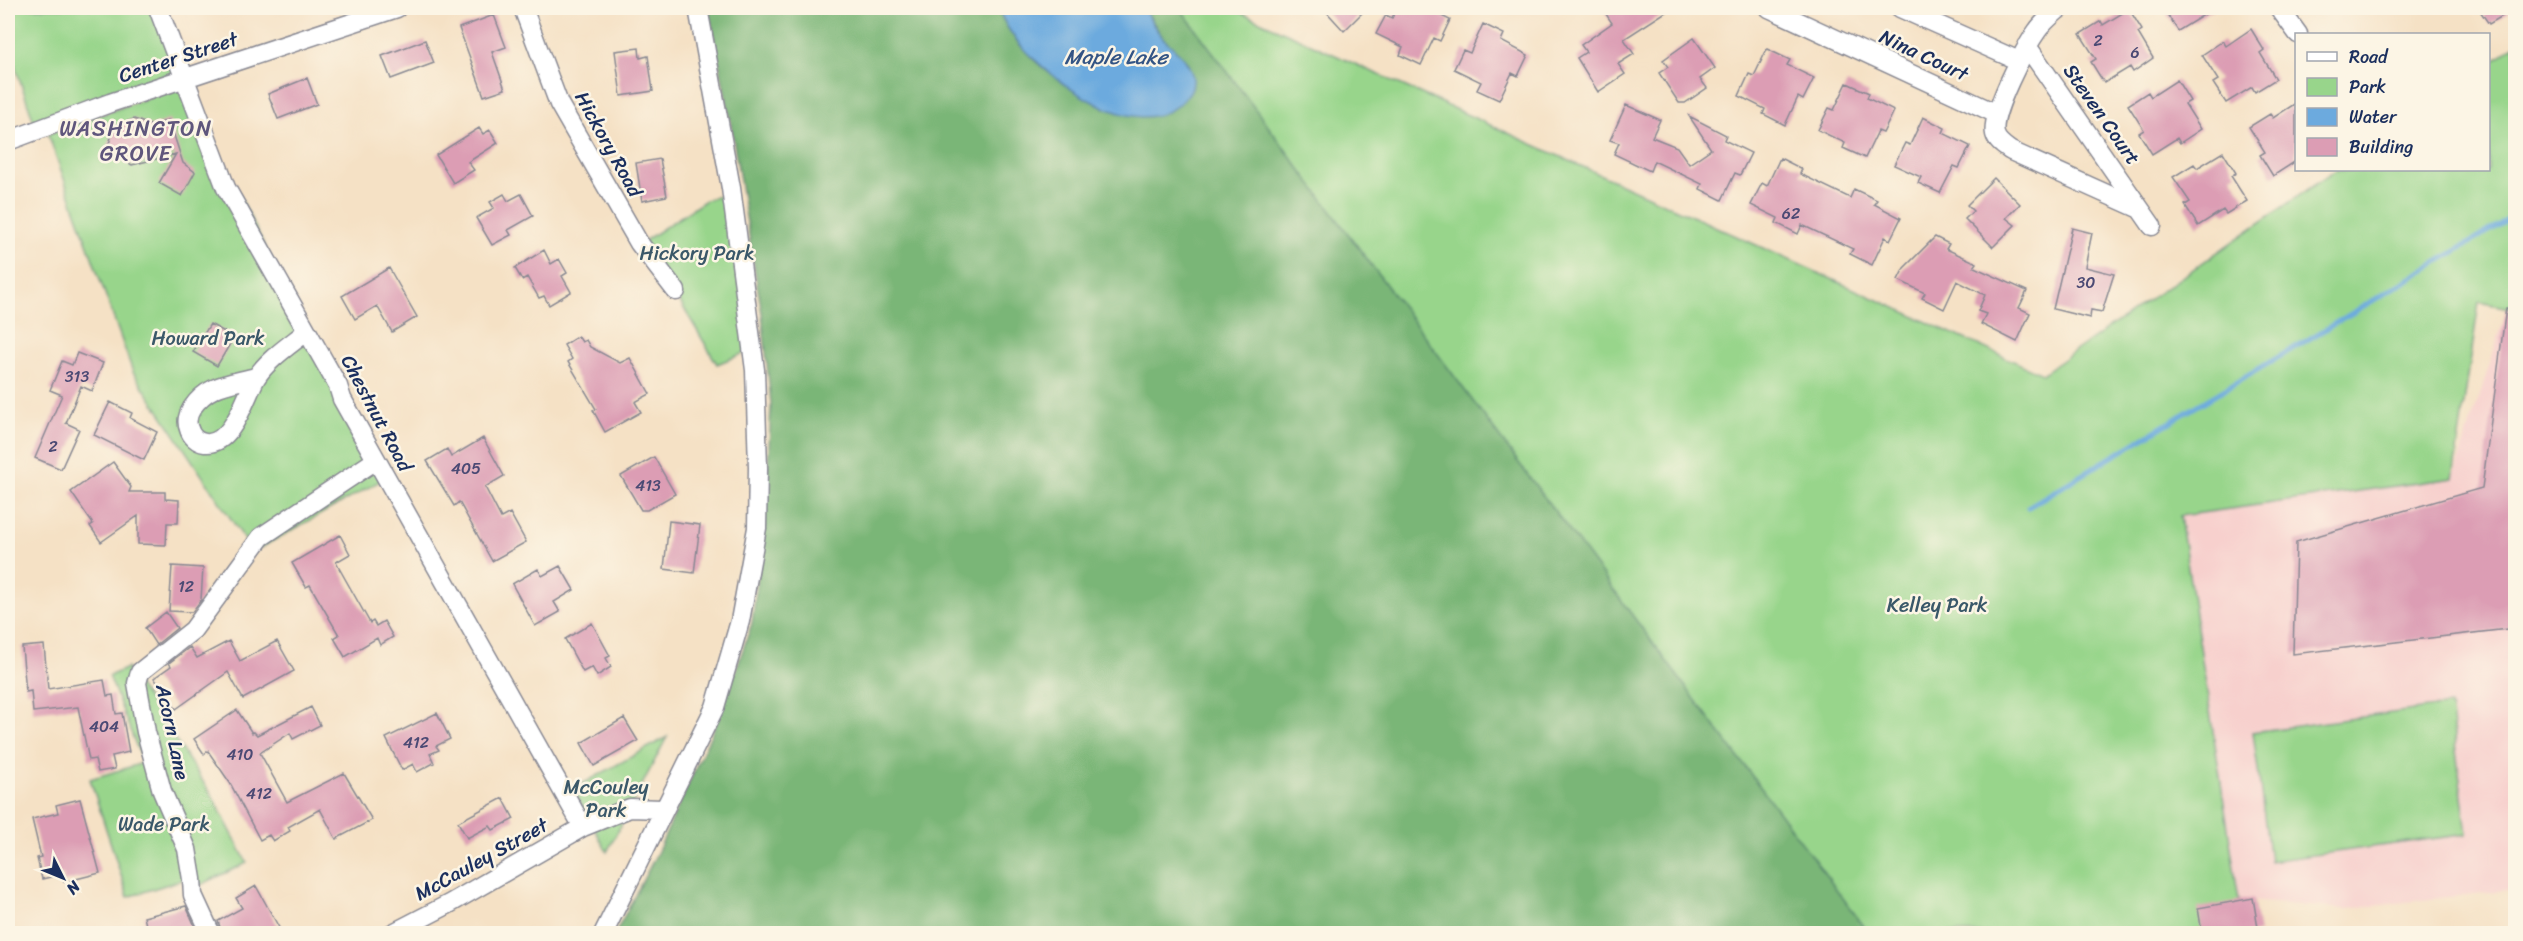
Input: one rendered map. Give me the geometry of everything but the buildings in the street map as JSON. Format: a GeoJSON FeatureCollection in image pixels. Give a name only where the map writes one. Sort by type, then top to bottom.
{"type":"FeatureCollection","features":[{"type":"Feature","properties":{"kind":"street","name":"Chestnut Road"},"geometry":{"type":"LineString","coordinates":[[158,8],[226,188],[338,386],[342,399],[376,460],[584,827]]}},
{"type":"Feature","properties":{"kind":"street","name":"Center Street"},"geometry":{"type":"LineString","coordinates":[[8,141],[110,103],[397,8]]}},
{"type":"Feature","properties":{"kind":"street","name":"Hickory Road"},"geometry":{"type":"LineString","coordinates":[[523,8],[559,104],[639,243],[676,291]]}},
{"type":"Feature","properties":{"kind":"street"},"geometry":{"type":"LineString","coordinates":[[603,933],[662,809],[715,706],[740,621],[757,528],[755,370],[731,188],[698,8]]}},
{"type":"Feature","properties":{"kind":"street","name":"Nina Court"},"geometry":{"type":"LineString","coordinates":[[1769,8],[1997,114]]}},
{"type":"Feature","properties":{"kind":"street","name":"Nina Court"},"geometry":{"type":"LineString","coordinates":[[1900,8],[2023,54]]}},
{"type":"Feature","properties":{"kind":"street"},"geometry":{"type":"LineString","coordinates":[[2060,8],[2038,28],[2023,54],[1997,114],[1994,132],[1998,141],[2011,151],[2140,209]]}},
{"type":"Feature","properties":{"kind":"street"},"geometry":{"type":"LineString","coordinates":[[2279,8],[2297,33]]}},
{"type":"Feature","properties":{"kind":"street","name":"Steven Court"},"geometry":{"type":"LineString","coordinates":[[2023,54],[2152,226]]}},
{"type":"Feature","properties":{"kind":"street"},"geometry":{"type":"LineString","coordinates":[[256,377],[306,332]]}},
{"type":"Feature","properties":{"kind":"street","name":"Acorn Lane"},"geometry":{"type":"LineString","coordinates":[[211,933],[193,895],[187,849],[162,791],[146,732],[137,683],[140,672],[193,630],[261,537],[376,460]]}},
{"type":"Feature","properties":{"kind":"street","name":"McCauley Street"},"geometry":{"type":"LineString","coordinates":[[391,933],[449,904],[584,827],[630,808],[662,809]]}},
{"type":"Feature","properties":{"kind":"shaded area"},"geometry":{"type":"Polygon","coordinates":[[[2507,310],[2515,311],[2515,889],[2347,909],[2237,900],[2180,516],[2453,478],[2507,310]]]}},
{"type":"Feature","properties":{"kind":"green space"},"geometry":{"type":"Polygon","coordinates":[[[8,8],[155,8],[177,71],[34,122],[8,45],[8,8]]]}},
{"type":"Feature","properties":{"kind":"green space"},"geometry":{"type":"Polygon","coordinates":[[[708,8],[998,8],[1006,25],[1028,54],[1057,79],[1104,108],[1188,64],[1163,38],[1144,8],[1180,8],[1869,933],[615,934],[658,851],[713,730],[736,670],[752,623],[766,510],[771,404],[762,314],[728,107],[708,8]]]}},
{"type":"Feature","properties":{"kind":"green space","name":"Kelley Park"},"geometry":{"type":"Polygon","coordinates":[[[1179,8],[1231,8],[2042,374],[2335,171],[2490,171],[2490,63],[2515,45],[2515,309],[2479,302],[2453,478],[2180,516],[2244,933],[1868,933],[1179,8]]]}},
{"type":"Feature","properties":{"kind":"green space","name":"Howard Park"},"geometry":{"type":"Polygon","coordinates":[[[184,85],[382,480],[253,552],[133,372],[48,134],[184,85]]]}},
{"type":"Feature","properties":{"kind":"green space","name":"Hickory Park"},"geometry":{"type":"Polygon","coordinates":[[[728,194],[752,350],[717,364],[644,241],[706,200],[728,194]]]}},
{"type":"Feature","properties":{"kind":"green space","name":"Wade Park"},"geometry":{"type":"Polygon","coordinates":[[[127,668],[212,795],[247,863],[194,888],[187,878],[128,897],[90,779],[143,763],[109,676],[127,668]]]}},
{"type":"Feature","properties":{"kind":"green space"},"geometry":{"type":"Polygon","coordinates":[[[2450,705],[2467,834],[2270,861],[2253,732],[2450,705]]]}},
{"type":"Feature","properties":{"kind":"green space","name":"McCouley Park"},"geometry":{"type":"Polygon","coordinates":[[[667,737],[607,852],[573,789],[667,737]]]}},
{"type":"Feature","properties":{"kind":"water","name":"Maple Lake"},"geometry":{"type":"Polygon","coordinates":[[[998,8],[1144,8],[1161,35],[1189,66],[1193,79],[1191,89],[1181,102],[1162,114],[1141,117],[1118,112],[1094,102],[1071,89],[1032,57],[1013,35],[998,8]]]}},
{"type":"Feature","properties":{"kind":"waterway"},"geometry":{"type":"LineString","coordinates":[[2028,507],[2516,215]]}},
{"type":"Feature","properties":{"kind":"district","name":"WASHINGTON GROVE"},"geometry":{"type":"Point","coordinates":[136,140]}}]}
